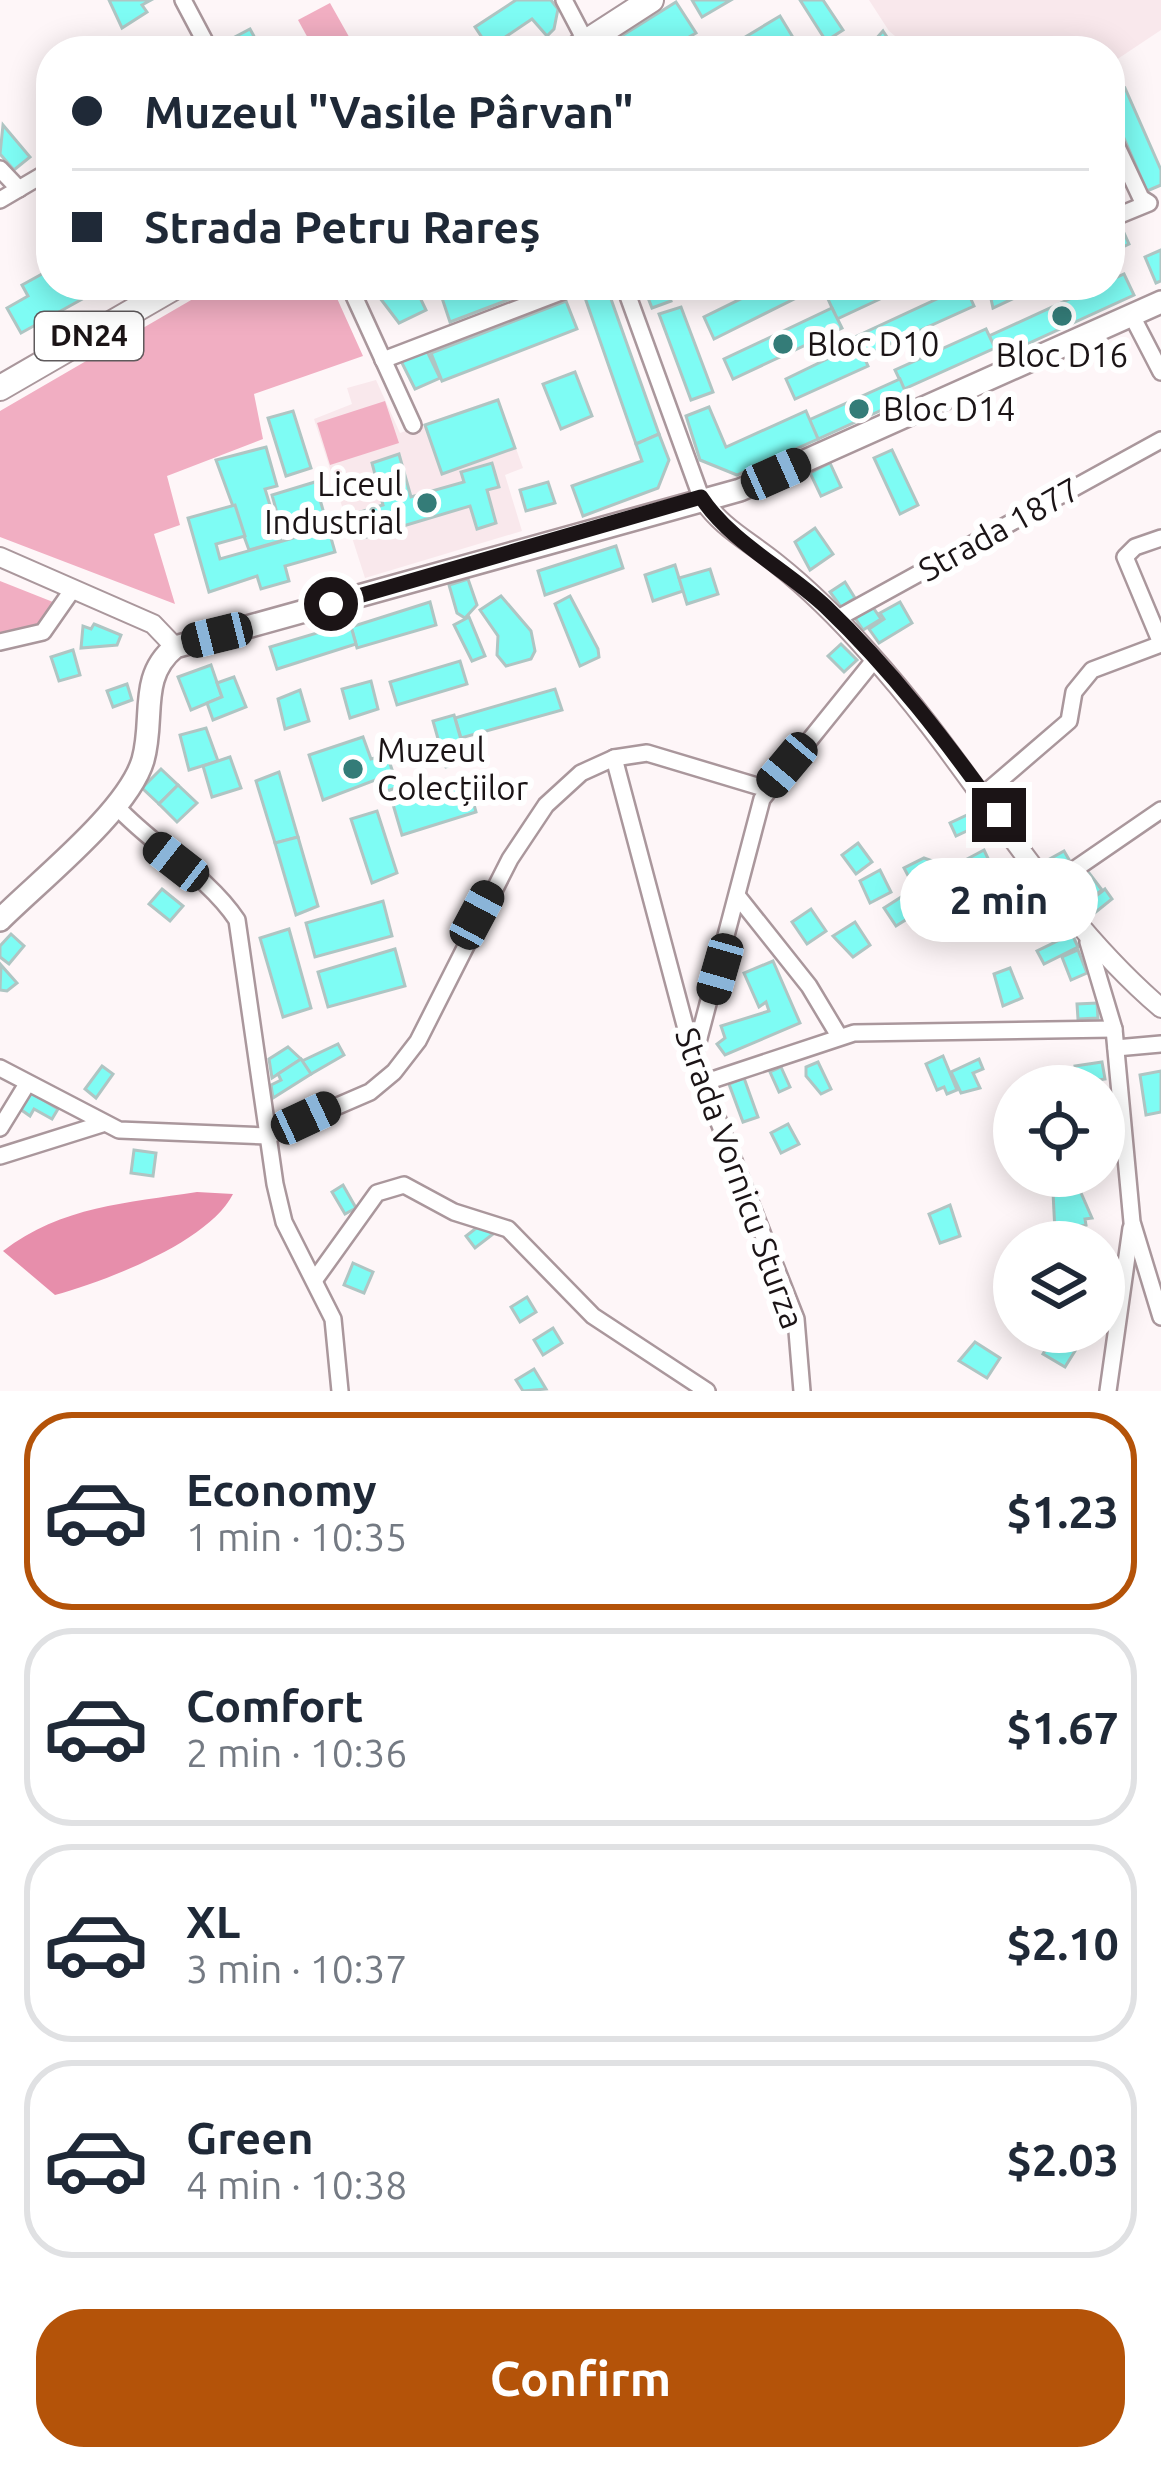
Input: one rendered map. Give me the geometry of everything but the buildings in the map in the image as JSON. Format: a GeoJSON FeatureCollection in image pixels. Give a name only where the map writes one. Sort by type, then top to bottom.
{"type":"FeatureCollection","features":[{"type":"Feature","properties":{"kind":"main road"},"geometry":{"type":"LineString","coordinates":[[596,36],[651,0]]}},
{"type":"Feature","properties":{"kind":"main road","name":"DN24"},"geometry":{"type":"LineString","coordinates":[[0,388],[152,300]]}},
{"type":"Feature","properties":{"kind":"main road"},"geometry":{"type":"LineString","coordinates":[[0,920],[117,807],[143,759],[151,679],[183,644],[701,497],[740,490],[1161,302]]}},
{"type":"Feature","properties":{"kind":"street"},"geometry":{"type":"LineString","coordinates":[[183,0],[199,36]]}},
{"type":"Feature","properties":{"kind":"street"},"geometry":{"type":"LineString","coordinates":[[563,0],[575,36]]}},
{"type":"Feature","properties":{"kind":"street"},"geometry":{"type":"LineString","coordinates":[[1125,164],[1141,198],[1149,202],[1125,212]]}},
{"type":"Feature","properties":{"kind":"street"},"geometry":{"type":"LineString","coordinates":[[0,169],[19,189]]}},
{"type":"Feature","properties":{"kind":"street"},"geometry":{"type":"LineString","coordinates":[[0,200],[36,179]]}},
{"type":"Feature","properties":{"kind":"street"},"geometry":{"type":"LineString","coordinates":[[356,300],[412,425]]}},
{"type":"Feature","properties":{"kind":"street"},"geometry":{"type":"LineString","coordinates":[[383,360],[540,300]]}},
{"type":"Feature","properties":{"kind":"street"},"geometry":{"type":"LineString","coordinates":[[629,300],[701,497],[728,529],[838,618],[875,658],[984,794],[1088,942],[1161,1008]]}},
{"type":"Feature","properties":{"kind":"street"},"geometry":{"type":"LineString","coordinates":[[1132,316],[1161,372]]}},
{"type":"Feature","properties":{"kind":"street","name":"Strada 1877"},"geometry":{"type":"LineString","coordinates":[[838,618],[1161,440]]}},
{"type":"Feature","properties":{"kind":"street"},"geometry":{"type":"LineString","coordinates":[[984,794],[1069,721],[1074,692],[1092,670],[1161,643],[1125,557],[1135,547],[1161,538]]}},
{"type":"Feature","properties":{"kind":"street"},"geometry":{"type":"LineString","coordinates":[[0,557],[152,624],[183,644]]}},
{"type":"Feature","properties":{"kind":"street"},"geometry":{"type":"LineString","coordinates":[[0,642],[43,632],[73,589]]}},
{"type":"Feature","properties":{"kind":"street"},"geometry":{"type":"LineString","coordinates":[[694,1059],[767,790],[875,658]]}},
{"type":"Feature","properties":{"kind":"street"},"geometry":{"type":"LineString","coordinates":[[0,1068],[102,1124],[152,1135],[268,1136],[370,1092],[394,1072],[418,1041],[491,889],[562,788],[614,758],[663,755],[767,790]]}},
{"type":"Feature","properties":{"kind":"street","name":"Strada Vornicu Sturza"},"geometry":{"type":"LineString","coordinates":[[614,758],[694,1059],[796,1319],[802,1391]]}},
{"type":"Feature","properties":{"kind":"street"},"geometry":{"type":"LineString","coordinates":[[117,807],[144,836],[219,896],[237,920],[284,1222],[333,1319],[340,1391]]}},
{"type":"Feature","properties":{"kind":"street"},"geometry":{"type":"LineString","coordinates":[[1049,887],[1161,810]]}},
{"type":"Feature","properties":{"kind":"street"},"geometry":{"type":"LineString","coordinates":[[740,898],[809,986],[839,1036]]}},
{"type":"Feature","properties":{"kind":"street"},"geometry":{"type":"LineString","coordinates":[[1088,942],[1114,1029],[1132,1222],[1161,1317]]}},
{"type":"Feature","properties":{"kind":"street"},"geometry":{"type":"LineString","coordinates":[[703,1083],[839,1036],[1114,1029]]}},
{"type":"Feature","properties":{"kind":"street"},"geometry":{"type":"LineString","coordinates":[[1116,1048],[1161,1044]]}},
{"type":"Feature","properties":{"kind":"street"},"geometry":{"type":"LineString","coordinates":[[0,1128],[27,1084]]}},
{"type":"Feature","properties":{"kind":"street"},"geometry":{"type":"LineString","coordinates":[[0,1156],[102,1124]]}},
{"type":"Feature","properties":{"kind":"street"},"geometry":{"type":"LineString","coordinates":[[316,1279],[368,1203],[386,1187],[404,1185],[454,1212],[508,1229],[593,1316],[699,1389]]}},
{"type":"Feature","properties":{"kind":"street"},"geometry":{"type":"LineString","coordinates":[[1108,1391],[1132,1222]]}},
{"type":"Feature","properties":{"kind":"shaded area"},"geometry":{"type":"Polygon","coordinates":[[[869,0],[1161,0],[1161,30],[1125,54],[1125,36],[895,36],[869,0]]]}},
{"type":"Feature","properties":{"kind":"shaded area"},"geometry":{"type":"Polygon","coordinates":[[[330,3],[349,36],[307,36],[298,20],[330,3]]]}},
{"type":"Feature","properties":{"kind":"shaded area"},"geometry":{"type":"Polygon","coordinates":[[[191,300],[338,300],[363,356],[254,394],[263,439],[167,476],[180,525],[154,534],[175,604],[0,537],[0,411],[191,300]]]}},
{"type":"Feature","properties":{"kind":"shaded area","name":"Liceul Industrial"},"geometry":{"type":"Polygon","coordinates":[[[376,380],[400,433],[498,398],[523,468],[505,475],[522,531],[365,578],[314,419],[352,404],[347,388],[376,380]]]}},
{"type":"Feature","properties":{"kind":"shaded area"},"geometry":{"type":"Polygon","coordinates":[[[385,401],[399,443],[330,465],[317,423],[385,401]]]}},
{"type":"Feature","properties":{"kind":"shaded area"},"geometry":{"type":"Polygon","coordinates":[[[0,581],[58,604],[43,626],[0,637],[0,581]]]}},
{"type":"Feature","properties":{"kind":"shaded area"},"geometry":{"type":"Polygon","coordinates":[[[197,1192],[233,1194],[221,1212],[180,1243],[76,1289],[55,1295],[3,1251],[72,1215],[197,1192]]]}},
{"type":"Feature","properties":{"kind":"place","name":"Bloc D16"},"geometry":{"type":"Point","coordinates":[1062,316]}},
{"type":"Feature","properties":{"kind":"place","name":"Bloc D10"},"geometry":{"type":"Point","coordinates":[783,344]}},
{"type":"Feature","properties":{"kind":"place","name":"Bloc D14"},"geometry":{"type":"Point","coordinates":[859,409]}},
{"type":"Feature","properties":{"kind":"place","name":"Liceul Industrial"},"geometry":{"type":"Point","coordinates":[427,503]}},
{"type":"Feature","properties":{"kind":"place","name":"Muzeul Colecțiilor"},"geometry":{"type":"Point","coordinates":[353,769]}},
{"type":"Feature","properties":{"kind":"route"},"geometry":{"type":"LineString","coordinates":[[331,604],[701,497],[728,529],[838,618],[943,738],[999,815]]}}]}
